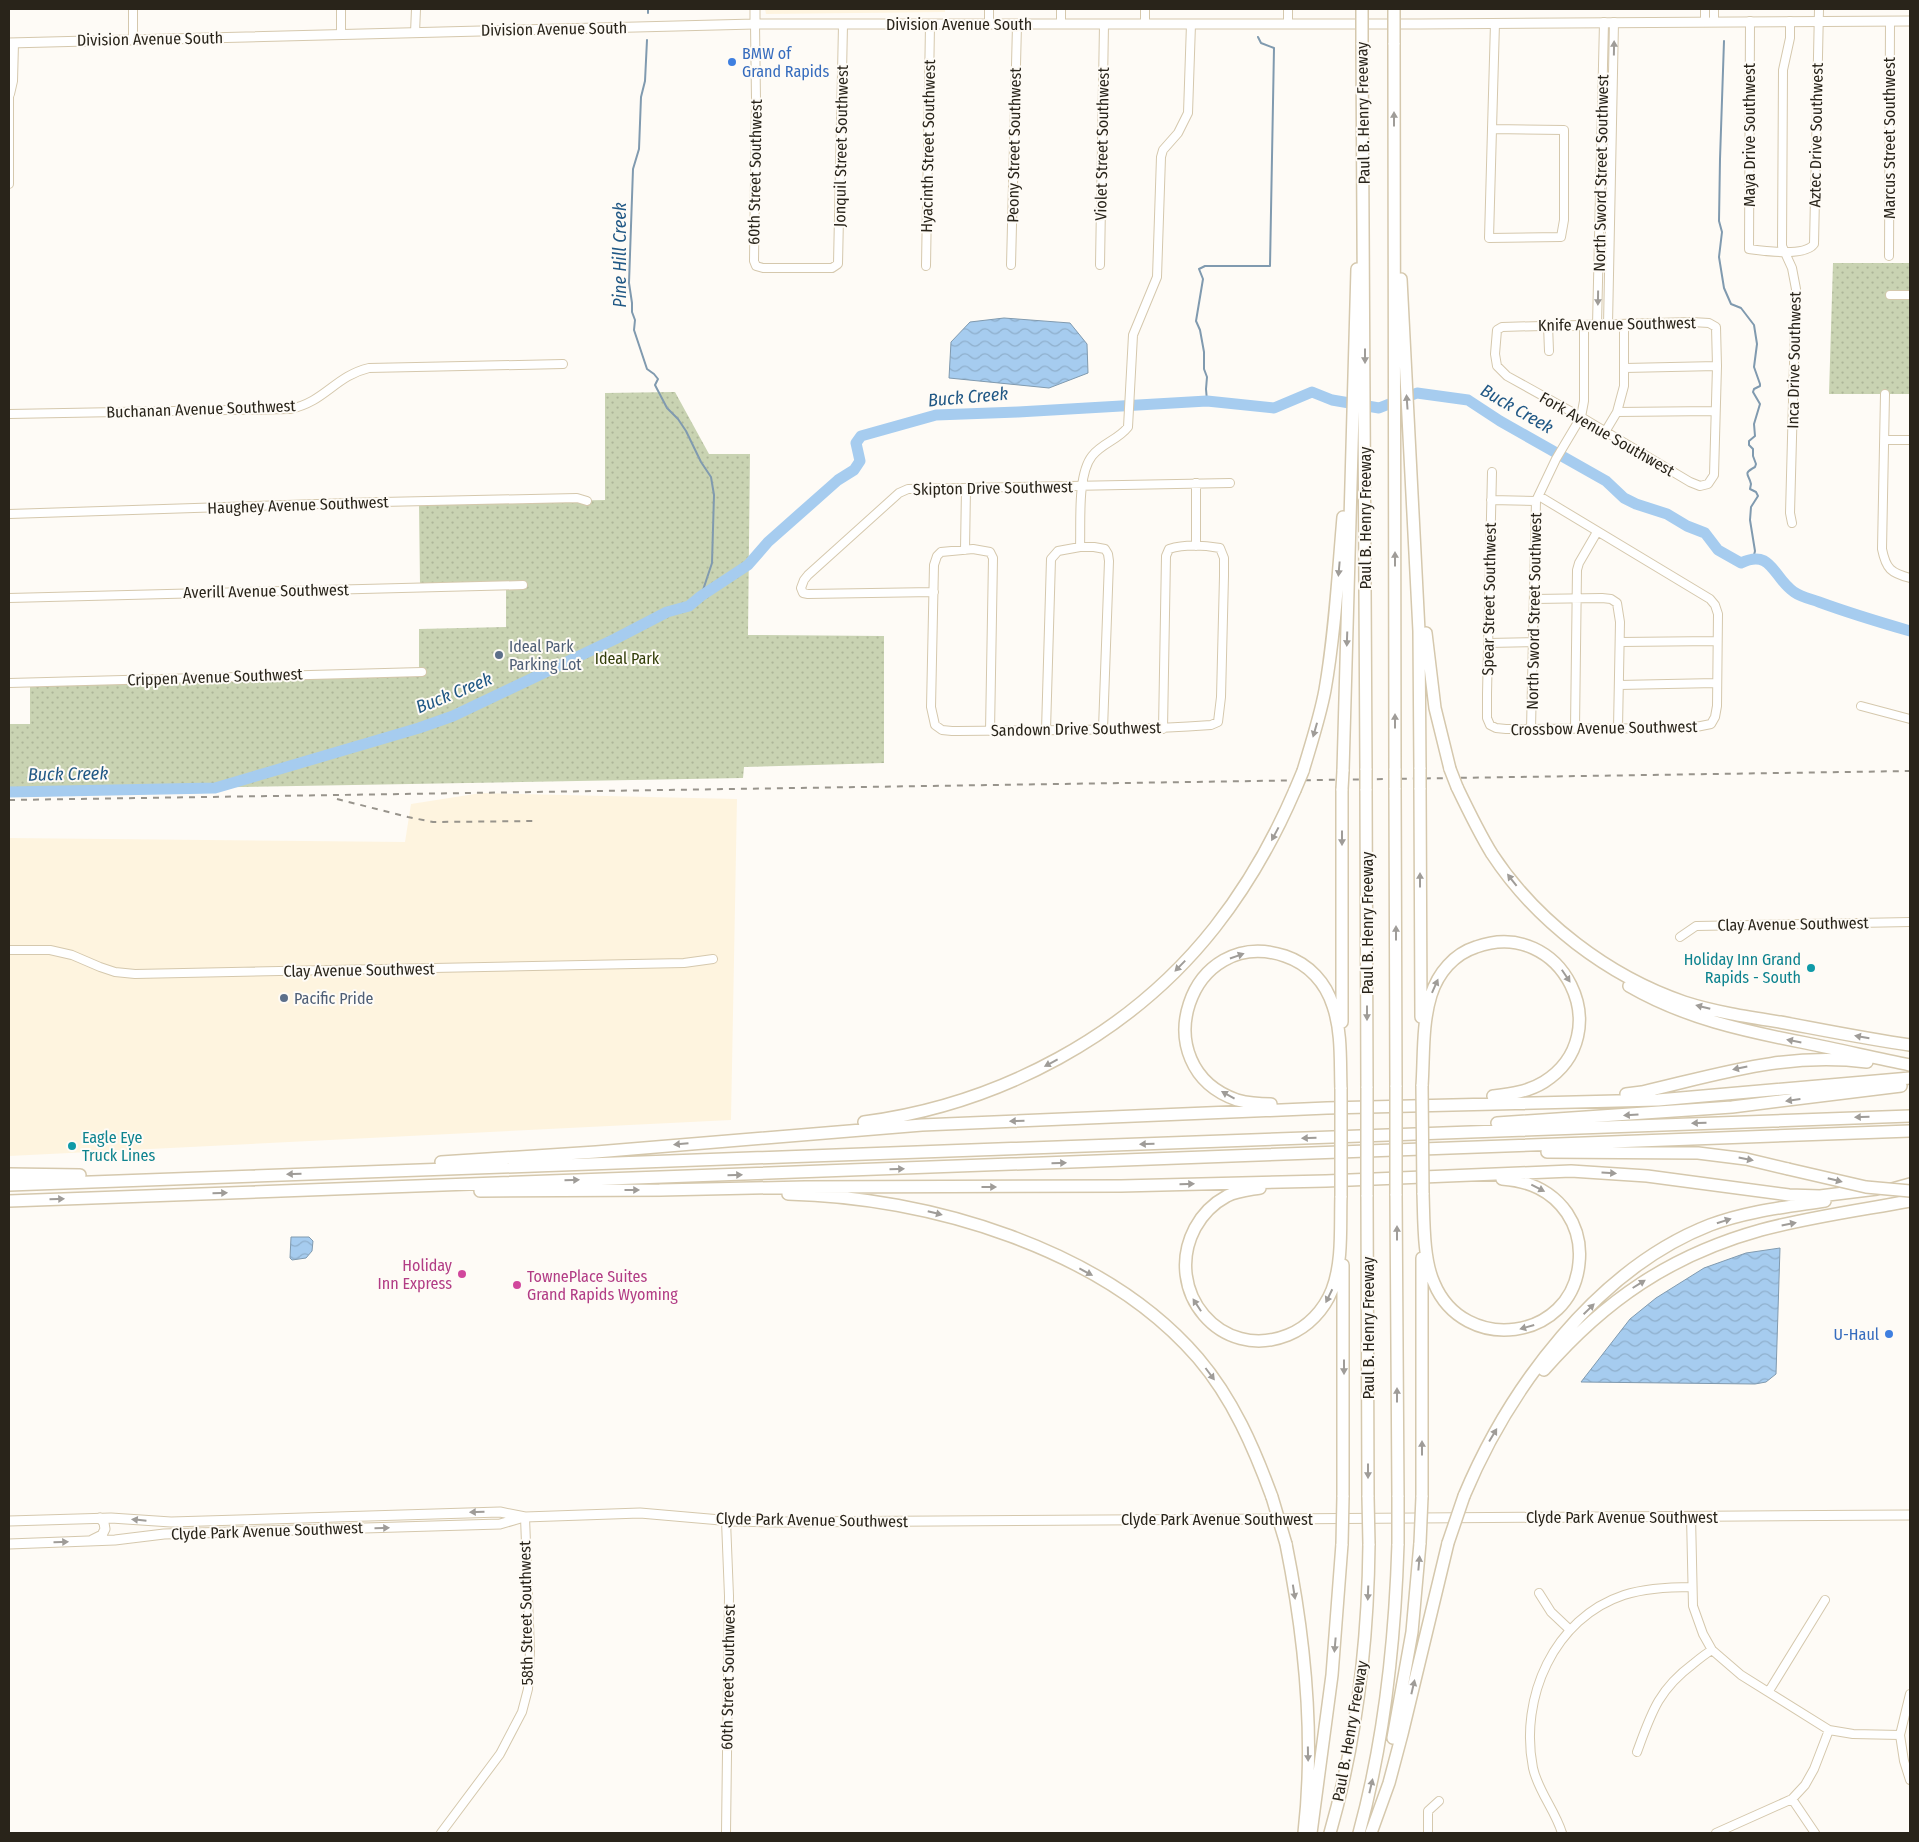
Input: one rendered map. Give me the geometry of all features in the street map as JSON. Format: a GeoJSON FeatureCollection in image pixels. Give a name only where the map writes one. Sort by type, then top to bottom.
{"type":"FeatureCollection","features":[{"type":"Feature","properties":{"kind":"highway","name":"Paul B. Henry Freeway"},"geometry":{"type":"LineString","coordinates":[[1330,1833],[1350,1749],[1360,1684],[1368,1602],[1365,450],[1360,308],[1359,146],[1363,120],[1362,9]]}},
{"type":"Feature","properties":{"kind":"highway","name":"Paul B. Henry Freeway"},"geometry":{"type":"LineString","coordinates":[[1359,1833],[1374,1773],[1389,1686],[1396,1610],[1398,1544],[1394,450],[1399,164],[1394,147],[1394,9]]}},
{"type":"Feature","properties":{"kind":"highway"},"geometry":{"type":"LineString","coordinates":[[1398,307],[1431,684],[1439,731],[1457,787],[1493,855],[1534,906],[1568,942],[1597,966],[1636,990],[1670,1007],[1712,1022],[1910,1065]]}},
{"type":"Feature","properties":{"kind":"highway"},"geometry":{"type":"LineString","coordinates":[[757,1138],[884,1119],[943,1106],[1014,1081],[1060,1058],[1122,1017],[1175,971],[1215,927],[1256,867],[1281,822],[1303,771],[1318,721],[1331,649],[1350,451],[1360,308]]}},
{"type":"Feature","properties":{"kind":"highway"},"geometry":{"type":"LineString","coordinates":[[1311,1833],[1332,1675],[1342,1544],[1344,1357],[1341,1196],[1342,789],[1350,451]]}},
{"type":"Feature","properties":{"kind":"highway"},"geometry":{"type":"LineString","coordinates":[[1376,1818],[1397,1722],[1412,1632],[1420,1544],[1422,1496],[1421,1304],[1423,1193],[1420,685],[1412,475]]}},
{"type":"Feature","properties":{"kind":"highway"},"geometry":{"type":"LineString","coordinates":[[1534,906],[1586,951],[1635,982],[1664,995],[1724,1012],[1910,1045]]}},
{"type":"Feature","properties":{"kind":"highway"},"geometry":{"type":"LineString","coordinates":[[1422,1086],[1425,1035],[1430,1001],[1440,976],[1452,961],[1469,949],[1491,942],[1501,942],[1527,945],[1550,957],[1559,966],[1574,988],[1579,1014],[1575,1042],[1562,1066],[1543,1083],[1520,1092],[1434,1105]]}},
{"type":"Feature","properties":{"kind":"highway"},"geometry":{"type":"LineString","coordinates":[[1327,1108],[1258,1104],[1236,1100],[1216,1088],[1202,1076],[1194,1064],[1187,1046],[1185,1020],[1191,996],[1207,974],[1224,961],[1235,956],[1247,952],[1262,951],[1290,958],[1319,978],[1328,991],[1337,1021],[1341,1089]]}},
{"type":"Feature","properties":{"kind":"highway"},"geometry":{"type":"LineString","coordinates":[[1570,1101],[1642,1092],[1721,1072],[1781,1061],[1810,1059],[1841,1060],[1910,1069]]}},
{"type":"Feature","properties":{"kind":"highway"},"geometry":{"type":"LineString","coordinates":[[342,1173],[420,1163],[596,1152],[922,1125],[1327,1108],[1658,1100],[1910,1078]]}},
{"type":"Feature","properties":{"kind":"highway"},"geometry":{"type":"LineString","coordinates":[[1385,1135],[1511,1122],[1732,1107],[1910,1084]]}},
{"type":"Feature","properties":{"kind":"highway"},"geometry":{"type":"LineString","coordinates":[[9,1185],[1910,1116]]}},
{"type":"Feature","properties":{"kind":"highway"},"geometry":{"type":"LineString","coordinates":[[9,1201],[1910,1131]]}},
{"type":"Feature","properties":{"kind":"highway"},"geometry":{"type":"LineString","coordinates":[[1435,1149],[1698,1154],[1746,1159],[1866,1187],[1910,1187]]}},
{"type":"Feature","properties":{"kind":"highway"},"geometry":{"type":"LineString","coordinates":[[261,1191],[355,1195],[805,1187],[1121,1186],[1326,1181],[1540,1172],[1593,1172],[1647,1176],[1769,1193],[1810,1196],[1910,1187]]}},
{"type":"Feature","properties":{"kind":"highway"},"geometry":{"type":"LineString","coordinates":[[9,1174],[184,1178]]}},
{"type":"Feature","properties":{"kind":"highway"},"geometry":{"type":"LineString","coordinates":[[1423,1193],[1427,1252],[1433,1283],[1445,1302],[1464,1320],[1480,1327],[1497,1330],[1517,1330],[1536,1324],[1550,1315],[1564,1302],[1573,1288],[1578,1273],[1579,1246],[1578,1236],[1570,1217],[1555,1198],[1539,1187],[1522,1182],[1438,1176]]}},
{"type":"Feature","properties":{"kind":"highway"},"geometry":{"type":"LineString","coordinates":[[1326,1181],[1239,1192],[1227,1196],[1205,1213],[1197,1224],[1187,1246],[1184,1274],[1191,1296],[1209,1321],[1231,1335],[1261,1341],[1273,1340],[1291,1334],[1310,1322],[1327,1300],[1335,1279],[1339,1250],[1341,1196]]}},
{"type":"Feature","properties":{"kind":"highway"},"geometry":{"type":"LineString","coordinates":[[1371,1833],[1389,1784],[1448,1543],[1464,1496],[1482,1456],[1530,1376],[1577,1320],[1633,1269],[1670,1244],[1709,1226],[1748,1214],[1910,1187]]}},
{"type":"Feature","properties":{"kind":"highway"},"geometry":{"type":"LineString","coordinates":[[660,1190],[792,1194],[880,1201],[934,1212],[986,1227],[1067,1261],[1096,1276],[1167,1327],[1198,1358],[1213,1377],[1237,1416],[1258,1460],[1286,1544],[1299,1620],[1306,1696],[1308,1763],[1304,1833]]}},
{"type":"Feature","properties":{"kind":"highway"},"geometry":{"type":"LineString","coordinates":[[1505,1415],[1580,1330],[1618,1298],[1662,1270],[1713,1246],[1761,1230],[1910,1201]]}},
{"type":"Feature","properties":{"kind":"main road"},"geometry":{"type":"LineString","coordinates":[[755,9],[755,24]]}},
{"type":"Feature","properties":{"kind":"main road","name":"Division Avenue South"},"geometry":{"type":"LineString","coordinates":[[11,43],[755,24],[989,25],[1910,21]]}},
{"type":"Feature","properties":{"kind":"main road","name":"Clyde Park Avenue Southwest"},"geometry":{"type":"LineString","coordinates":[[9,1521],[100,1518],[159,1522],[500,1512],[525,1517],[640,1513],[726,1521],[804,1522],[1910,1515]]}},
{"type":"Feature","properties":{"kind":"main road","name":"Clyde Park Avenue Southwest"},"geometry":{"type":"LineString","coordinates":[[9,1544],[124,1540],[160,1535],[500,1524],[525,1517]]}},
{"type":"Feature","properties":{"kind":"main road"},"geometry":{"type":"LineString","coordinates":[[89,1542],[100,1537],[104,1532],[104,1523],[100,1518]]}},
{"type":"Feature","properties":{"kind":"main road"},"geometry":{"type":"LineString","coordinates":[[193,1534],[206,1528],[209,1520]]}},
{"type":"Feature","properties":{"kind":"street"},"geometry":{"type":"LineString","coordinates":[[133,9],[133,39]]}},
{"type":"Feature","properties":{"kind":"street"},"geometry":{"type":"LineString","coordinates":[[341,9],[341,34]]}},
{"type":"Feature","properties":{"kind":"street"},"geometry":{"type":"LineString","coordinates":[[415,33],[416,9]]}},
{"type":"Feature","properties":{"kind":"street"},"geometry":{"type":"LineString","coordinates":[[989,9],[989,25]]}},
{"type":"Feature","properties":{"kind":"street"},"geometry":{"type":"LineString","coordinates":[[1061,24],[1062,9]]}},
{"type":"Feature","properties":{"kind":"street"},"geometry":{"type":"LineString","coordinates":[[1145,9],[1145,24]]}},
{"type":"Feature","properties":{"kind":"street"},"geometry":{"type":"LineString","coordinates":[[1288,9],[1288,24]]}},
{"type":"Feature","properties":{"kind":"street"},"geometry":{"type":"LineString","coordinates":[[1705,9],[1709,21]]}},
{"type":"Feature","properties":{"kind":"street"},"geometry":{"type":"LineString","coordinates":[[1709,21],[1714,9]]}},
{"type":"Feature","properties":{"kind":"street","name":"Aztec Drive Southwest"},"geometry":{"type":"LineString","coordinates":[[1783,251],[1804,251],[1811,249],[1814,244],[1819,9]]}},
{"type":"Feature","properties":{"kind":"street","name":"Maya Drive Southwest"},"geometry":{"type":"LineString","coordinates":[[1750,21],[1749,249],[1783,251]]}},
{"type":"Feature","properties":{"kind":"street","name":"Inca Drive Southwest"},"geometry":{"type":"LineString","coordinates":[[1790,21],[1790,38],[1783,70],[1782,246],[1792,268],[1796,289],[1790,513],[1792,523]]}},
{"type":"Feature","properties":{"kind":"street","name":"Marcus Street Southwest"},"geometry":{"type":"LineString","coordinates":[[1888,256],[1890,21]]}},
{"type":"Feature","properties":{"kind":"street","name":"North Sword Street Southwest"},"geometry":{"type":"LineString","coordinates":[[1597,325],[1604,22]]}},
{"type":"Feature","properties":{"kind":"street","name":"North Sword Street Southwest"},"geometry":{"type":"LineString","coordinates":[[1608,325],[1614,22]]}},
{"type":"Feature","properties":{"kind":"street"},"geometry":{"type":"LineString","coordinates":[[1492,129],[1564,130],[1564,220],[1561,237],[1490,238],[1492,129],[1495,23]]}},
{"type":"Feature","properties":{"kind":"street","name":"60th Street Southwest"},"geometry":{"type":"LineString","coordinates":[[755,24],[754,261],[756,266],[763,268],[832,268],[836,266]]}},
{"type":"Feature","properties":{"kind":"street","name":"Peony Street Southwest"},"geometry":{"type":"LineString","coordinates":[[1011,265],[1017,24]]}},
{"type":"Feature","properties":{"kind":"street","name":"Violet Street Southwest"},"geometry":{"type":"LineString","coordinates":[[1100,264],[1104,24]]}},
{"type":"Feature","properties":{"kind":"street"},"geometry":{"type":"LineString","coordinates":[[1080,547],[1082,487],[1087,464],[1099,449],[1125,431],[1130,419],[1134,335],[1157,277],[1161,158],[1163,150],[1178,133],[1188,113],[1191,24]]}},
{"type":"Feature","properties":{"kind":"street","name":"Jonquil Street Southwest"},"geometry":{"type":"LineString","coordinates":[[836,266],[838,260],[843,25]]}},
{"type":"Feature","properties":{"kind":"street","name":"Hyacinth Street Southwest"},"geometry":{"type":"LineString","coordinates":[[926,266],[930,25]]}},
{"type":"Feature","properties":{"kind":"street"},"geometry":{"type":"LineString","coordinates":[[9,184],[9,92],[13,81],[11,43]]}},
{"type":"Feature","properties":{"kind":"street"},"geometry":{"type":"LineString","coordinates":[[1890,295],[1910,295]]}},
{"type":"Feature","properties":{"kind":"street","name":"Knife Avenue Southwest"},"geometry":{"type":"LineString","coordinates":[[1507,376],[1496,366],[1497,330],[1502,326],[1709,323],[1716,327],[1717,366]]}},
{"type":"Feature","properties":{"kind":"street","name":"North Sword Street Southwest"},"geometry":{"type":"LineString","coordinates":[[1531,729],[1538,498],[1556,460],[1581,418],[1584,401],[1584,325]]}},
{"type":"Feature","properties":{"kind":"street"},"geometry":{"type":"LineString","coordinates":[[1605,432],[1617,412],[1624,386],[1624,325]]}},
{"type":"Feature","properties":{"kind":"street"},"geometry":{"type":"LineString","coordinates":[[1548,326],[1549,351]]}},
{"type":"Feature","properties":{"kind":"street","name":"Buchanan Avenue Southwest"},"geometry":{"type":"LineString","coordinates":[[9,414],[290,409],[315,400],[342,378],[369,368],[563,364]]}},
{"type":"Feature","properties":{"kind":"street"},"geometry":{"type":"LineString","coordinates":[[1617,412],[1715,411],[1717,366],[1625,368]]}},
{"type":"Feature","properties":{"kind":"street","name":"Fork Avenue Southwest"},"geometry":{"type":"LineString","coordinates":[[1507,376],[1700,486],[1708,484],[1714,475],[1715,411]]}},
{"type":"Feature","properties":{"kind":"street"},"geometry":{"type":"LineString","coordinates":[[1885,394],[1882,549],[1885,562],[1892,571],[1910,578]]}},
{"type":"Feature","properties":{"kind":"street"},"geometry":{"type":"LineString","coordinates":[[1884,440],[1910,440]]}},
{"type":"Feature","properties":{"kind":"street","name":"Spear Street Southwest"},"geometry":{"type":"LineString","coordinates":[[1490,725],[1487,718],[1492,472]]}},
{"type":"Feature","properties":{"kind":"street"},"geometry":{"type":"LineString","coordinates":[[1163,728],[1166,556],[1169,549],[1196,546],[1196,483]]}},
{"type":"Feature","properties":{"kind":"street","name":"Skipton Drive Southwest"},"geometry":{"type":"LineString","coordinates":[[934,592],[808,594],[801,592],[801,586],[806,577],[899,493],[908,489],[1230,483]]}},
{"type":"Feature","properties":{"kind":"street"},"geometry":{"type":"LineString","coordinates":[[966,488],[966,550]]}},
{"type":"Feature","properties":{"kind":"street","name":"Haughey Avenue Southwest"},"geometry":{"type":"LineString","coordinates":[[9,514],[390,502],[577,498],[587,501]]}},
{"type":"Feature","properties":{"kind":"street"},"geometry":{"type":"LineString","coordinates":[[1491,500],[1538,498],[1710,599],[1715,605],[1718,614],[1716,683],[1619,685]]}},
{"type":"Feature","properties":{"kind":"street"},"geometry":{"type":"LineString","coordinates":[[1575,728],[1579,563],[1597,532]]}},
{"type":"Feature","properties":{"kind":"street","name":"Sandown Drive Southwest"},"geometry":{"type":"LineString","coordinates":[[934,592],[931,707],[935,725],[946,731],[1103,730],[1211,725],[1218,722],[1221,696],[1224,558],[1220,548],[1196,546]]}},
{"type":"Feature","properties":{"kind":"street"},"geometry":{"type":"LineString","coordinates":[[1046,730],[1051,559],[1058,551],[1080,547],[1094,547],[1104,550],[1108,554],[1109,561],[1103,730]]}},
{"type":"Feature","properties":{"kind":"street"},"geometry":{"type":"LineString","coordinates":[[934,592],[934,565],[937,556],[941,552],[966,550],[990,552],[993,558],[990,731]]}},
{"type":"Feature","properties":{"kind":"street","name":"Averill Avenue Southwest"},"geometry":{"type":"LineString","coordinates":[[9,598],[522,584]]}},
{"type":"Feature","properties":{"kind":"street"},"geometry":{"type":"LineString","coordinates":[[1534,600],[1611,599],[1617,603],[1620,617],[1618,728]]}},
{"type":"Feature","properties":{"kind":"street"},"geometry":{"type":"LineString","coordinates":[[1620,642],[1717,641]]}},
{"type":"Feature","properties":{"kind":"street"},"geometry":{"type":"LineString","coordinates":[[1488,643],[1533,642]]}},
{"type":"Feature","properties":{"kind":"street","name":"Crippen Avenue Southwest"},"geometry":{"type":"LineString","coordinates":[[9,683],[422,672]]}},
{"type":"Feature","properties":{"kind":"street","name":"Crossbow Avenue Southwest"},"geometry":{"type":"LineString","coordinates":[[1490,725],[1506,729],[1691,728],[1711,724],[1716,717],[1716,683]]}},
{"type":"Feature","properties":{"kind":"street"},"geometry":{"type":"LineString","coordinates":[[1861,706],[1910,719]]}},
{"type":"Feature","properties":{"kind":"street","name":"Clay Avenue Southwest"},"geometry":{"type":"LineString","coordinates":[[1680,937],[1696,926],[1910,922]]}},
{"type":"Feature","properties":{"kind":"street","name":"Clay Avenue Southwest"},"geometry":{"type":"LineString","coordinates":[[9,950],[50,950],[72,955],[100,968],[135,974],[684,963],[713,959]]}},
{"type":"Feature","properties":{"kind":"street"},"geometry":{"type":"LineString","coordinates":[[1691,1516],[1693,1606],[1696,1618],[1712,1650],[1733,1669],[1828,1730],[1853,1734],[1900,1735]]}},
{"type":"Feature","properties":{"kind":"street","name":"58th Street Southwest"},"geometry":{"type":"LineString","coordinates":[[441,1833],[500,1754],[522,1712],[528,1688],[530,1652],[525,1517]]}},
{"type":"Feature","properties":{"kind":"street","name":"60th Street Southwest"},"geometry":{"type":"LineString","coordinates":[[726,1521],[729,1596],[726,1833]]}},
{"type":"Feature","properties":{"kind":"street"},"geometry":{"type":"LineString","coordinates":[[1562,1833],[1559,1823],[1538,1782],[1534,1770],[1530,1741],[1532,1710],[1538,1683],[1544,1668],[1568,1630],[1600,1606],[1623,1595],[1648,1589],[1692,1586]]}},
{"type":"Feature","properties":{"kind":"street"},"geometry":{"type":"LineString","coordinates":[[1539,1593],[1551,1612],[1568,1630]]}},
{"type":"Feature","properties":{"kind":"street"},"geometry":{"type":"LineString","coordinates":[[1769,1691],[1826,1600]]}},
{"type":"Feature","properties":{"kind":"street"},"geometry":{"type":"LineString","coordinates":[[1637,1752],[1657,1701],[1668,1686],[1690,1666],[1712,1650]]}},
{"type":"Feature","properties":{"kind":"street"},"geometry":{"type":"LineString","coordinates":[[1910,1694],[1900,1735],[1904,1761],[1910,1780]]}},
{"type":"Feature","properties":{"kind":"street"},"geometry":{"type":"LineString","coordinates":[[1716,1833],[1792,1799],[1805,1785],[1814,1769],[1828,1730]]}},
{"type":"Feature","properties":{"kind":"street"},"geometry":{"type":"LineString","coordinates":[[1792,1799],[1815,1833]]}},
{"type":"Feature","properties":{"kind":"street"},"geometry":{"type":"LineString","coordinates":[[1428,1833],[1428,1811],[1439,1801]]}},
{"type":"Feature","properties":{"kind":"shaded area"},"geometry":{"type":"Polygon","coordinates":[[[765,9],[945,9],[945,12],[766,14],[765,9]]]}},
{"type":"Feature","properties":{"kind":"shaded area"},"geometry":{"type":"Polygon","coordinates":[[[481,793],[737,799],[731,1120],[9,1156],[9,838],[405,842],[411,804],[481,793]]]}},
{"type":"Feature","properties":{"kind":"green space"},"geometry":{"type":"Polygon","coordinates":[[[1833,263],[1910,263],[1910,394],[1829,394],[1833,263]]]}},
{"type":"Feature","properties":{"kind":"green space","name":"Ideal Park"},"geometry":{"type":"Polygon","coordinates":[[[675,392],[709,454],[750,454],[748,635],[884,636],[884,763],[744,767],[743,778],[9,791],[9,724],[30,724],[30,686],[419,676],[419,629],[506,627],[506,582],[420,584],[419,504],[605,500],[605,393],[675,392]]]}},
{"type":"Feature","properties":{"kind":"water"},"geometry":{"type":"Polygon","coordinates":[[[1004,318],[1070,323],[1087,344],[1088,373],[1049,388],[949,378],[951,342],[970,322],[1004,318]]]}},
{"type":"Feature","properties":{"kind":"water"},"geometry":{"type":"Polygon","coordinates":[[[291,1237],[309,1237],[313,1241],[312,1251],[306,1258],[292,1260],[290,1258],[291,1237]]]}},
{"type":"Feature","properties":{"kind":"water"},"geometry":{"type":"Polygon","coordinates":[[[1780,1248],[1776,1374],[1766,1382],[1755,1384],[1581,1382],[1630,1319],[1656,1298],[1704,1268],[1746,1253],[1780,1248]]]}},
{"type":"Feature","properties":{"kind":"waterway"},"geometry":{"type":"LineString","coordinates":[[1207,401],[1204,352],[1200,330],[1196,321],[1203,279],[1199,269],[1205,266],[1270,266],[1274,48],[1261,43],[1258,37]]}},
{"type":"Feature","properties":{"kind":"waterway","name":"Pine Hill Creek"},"geometry":{"type":"LineString","coordinates":[[647,40],[645,81],[641,97],[639,149],[633,169],[629,283],[632,312],[635,320],[634,330],[647,369],[658,379],[655,385],[667,408],[686,431],[701,462],[711,477],[714,495],[712,563],[701,596]]}},
{"type":"Feature","properties":{"kind":"waterway"},"geometry":{"type":"LineString","coordinates":[[1724,41],[1719,221],[1722,232],[1719,257],[1724,288],[1731,304],[1741,308],[1754,325],[1757,344],[1754,367],[1760,384],[1753,392],[1760,404],[1754,424],[1755,436],[1749,441],[1756,464],[1747,473],[1751,484],[1750,489],[1756,492],[1758,496],[1751,507],[1750,520],[1755,551],[1751,558]]}},
{"type":"Feature","properties":{"kind":"waterway","name":"Buck Creek"},"geometry":{"type":"LineString","coordinates":[[9,792],[215,788],[419,728],[453,716],[615,639],[667,612],[689,606],[748,565],[768,542],[838,480],[854,470],[860,461],[856,443],[861,436],[936,415],[1207,401],[1274,408],[1312,392],[1332,400],[1379,408],[1417,393],[1468,400],[1500,421],[1606,481],[1624,498],[1667,514],[1687,526],[1705,533],[1718,550],[1741,563],[1751,559],[1759,559],[1766,562],[1787,586],[1797,594],[1853,614],[1910,631]]}},
{"type":"Feature","properties":{"kind":"railway"},"geometry":{"type":"LineString","coordinates":[[9,800],[1910,771]]}},
{"type":"Feature","properties":{"kind":"railway"},"geometry":{"type":"LineString","coordinates":[[337,799],[433,822],[538,821]]}},
{"type":"Feature","properties":{"kind":"place","name":"BMW of Grand Rapids"},"geometry":{"type":"Point","coordinates":[732,62]}},
{"type":"Feature","properties":{"kind":"place","name":"Ideal Park Parking Lot"},"geometry":{"type":"Point","coordinates":[499,655]}},
{"type":"Feature","properties":{"kind":"place","name":"Holiday Inn Grand Rapids - South"},"geometry":{"type":"Point","coordinates":[1811,968]}},
{"type":"Feature","properties":{"kind":"place","name":"Pacific Pride"},"geometry":{"type":"Point","coordinates":[284,998]}},
{"type":"Feature","properties":{"kind":"place","name":"Eagle Eye Truck Lines"},"geometry":{"type":"Point","coordinates":[72,1146]}},
{"type":"Feature","properties":{"kind":"place","name":"Holiday Inn Express"},"geometry":{"type":"Point","coordinates":[462,1274]}},
{"type":"Feature","properties":{"kind":"place","name":"TownePlace Suites Grand Rapids Wyoming"},"geometry":{"type":"Point","coordinates":[517,1285]}},
{"type":"Feature","properties":{"kind":"place","name":"U-Haul"},"geometry":{"type":"Point","coordinates":[1889,1334]}}]}
